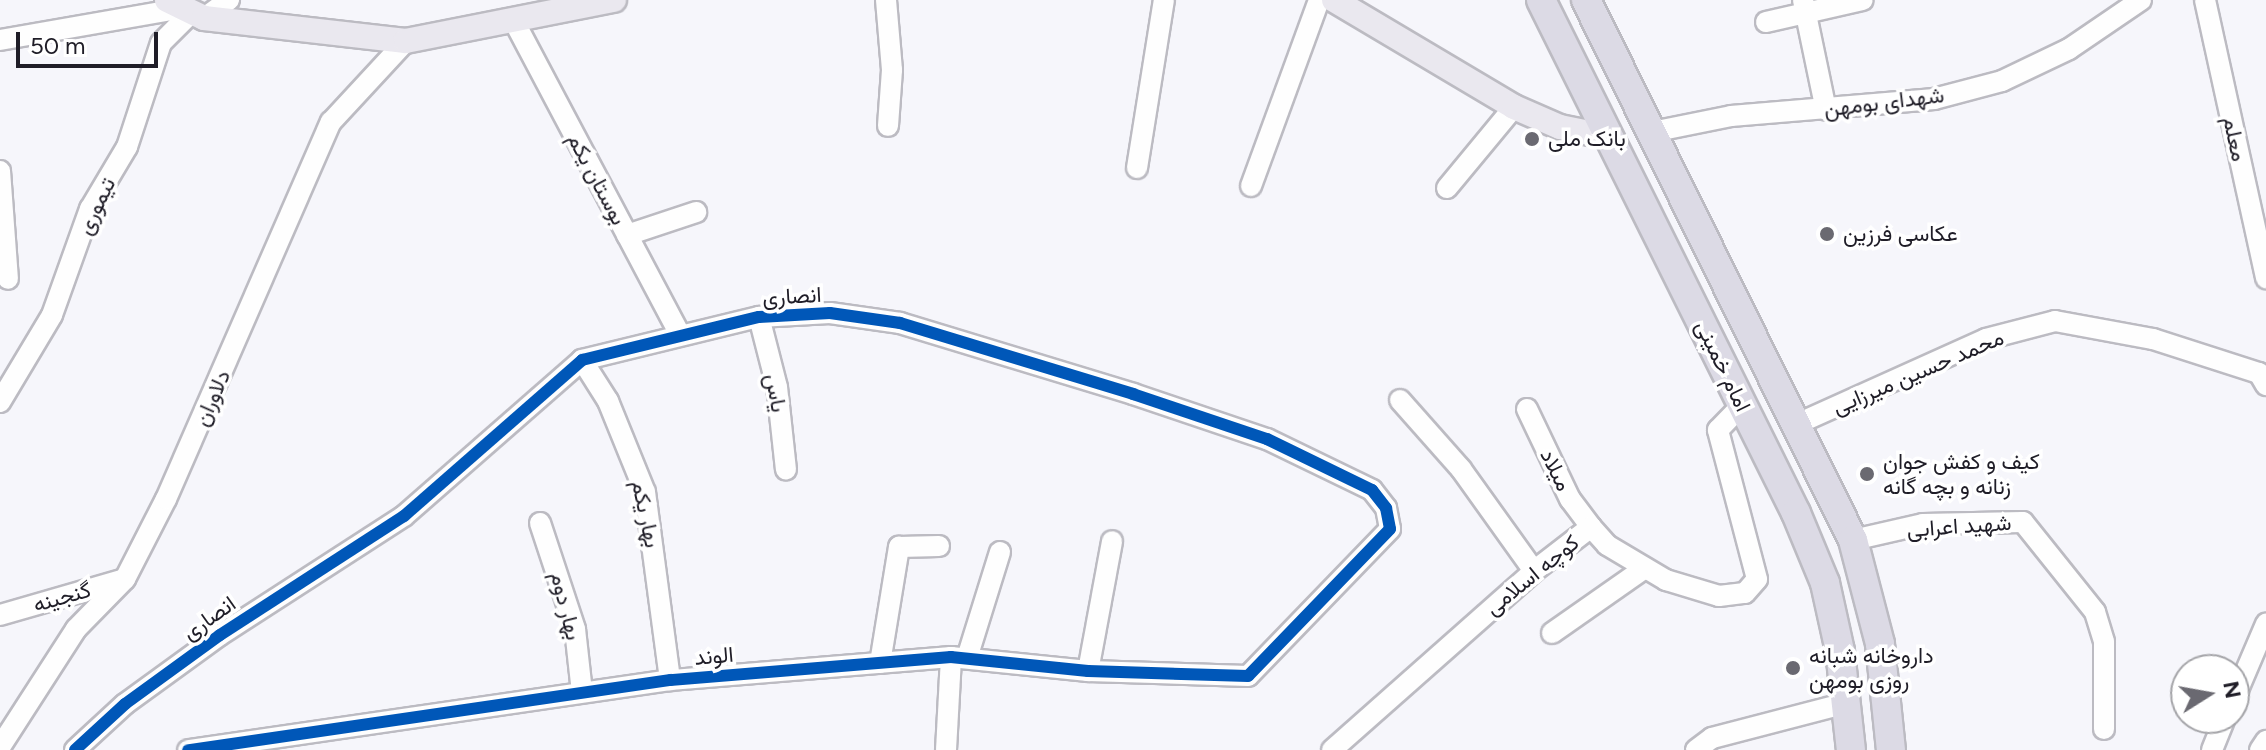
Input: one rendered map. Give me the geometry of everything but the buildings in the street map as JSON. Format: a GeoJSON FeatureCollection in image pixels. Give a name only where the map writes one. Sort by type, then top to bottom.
{"type":"FeatureCollection","features":[{"type":"Feature","properties":{"kind":"highway","name":"امام خمینی"},"geometry":{"type":"LineString","coordinates":[[1541,0],[1742,405],[1825,583],[1851,750]]}},
{"type":"Feature","properties":{"kind":"highway","name":"امام خمینی"},"geometry":{"type":"LineString","coordinates":[[1586,0],[1853,540],[1880,644],[1891,750]]}},
{"type":"Feature","properties":{"kind":"main road"},"geometry":{"type":"LineString","coordinates":[[187,10],[406,41],[515,23],[614,0]]}},
{"type":"Feature","properties":{"kind":"main road"},"geometry":{"type":"LineString","coordinates":[[1334,0],[1514,107],[1560,127],[1609,137]]}},
{"type":"Feature","properties":{"kind":"street","name":"تیموری"},"geometry":{"type":"LineString","coordinates":[[0,402],[52,315],[90,209],[127,147],[161,43],[187,10],[229,0]]}},
{"type":"Feature","properties":{"kind":"street"},"geometry":{"type":"LineString","coordinates":[[886,0],[892,70],[888,126]]}},
{"type":"Feature","properties":{"kind":"street"},"geometry":{"type":"LineString","coordinates":[[1137,168],[1164,0]]}},
{"type":"Feature","properties":{"kind":"street"},"geometry":{"type":"LineString","coordinates":[[1251,186],[1319,0]]}},
{"type":"Feature","properties":{"kind":"street"},"geometry":{"type":"LineString","coordinates":[[1766,22],[1805,8],[1863,0]]}},
{"type":"Feature","properties":{"kind":"street","name":"شهدای بومهن"},"geometry":{"type":"LineString","coordinates":[[1652,132],[1731,116],[1934,99],[2002,81],[2069,49],[2141,0]]}},
{"type":"Feature","properties":{"kind":"street","name":"معلم"},"geometry":{"type":"LineString","coordinates":[[2205,0],[2266,278]]}},
{"type":"Feature","properties":{"kind":"street"},"geometry":{"type":"LineString","coordinates":[[1805,8],[1826,110]]}},
{"type":"Feature","properties":{"kind":"street"},"geometry":{"type":"LineString","coordinates":[[0,40],[187,10]]}},
{"type":"Feature","properties":{"kind":"street","name":"بوستان یکم"},"geometry":{"type":"LineString","coordinates":[[515,23],[680,335]]}},
{"type":"Feature","properties":{"kind":"street","name":"دلاوران"},"geometry":{"type":"LineString","coordinates":[[0,747],[76,629],[125,579],[172,486],[331,122],[406,41]]}},
{"type":"Feature","properties":{"kind":"street"},"geometry":{"type":"LineString","coordinates":[[1447,188],[1514,107]]}},
{"type":"Feature","properties":{"kind":"street"},"geometry":{"type":"LineString","coordinates":[[0,171],[8,279]]}},
{"type":"Feature","properties":{"kind":"street"},"geometry":{"type":"LineString","coordinates":[[627,235],[696,212]]}},
{"type":"Feature","properties":{"kind":"street","name":"انصاری"},"geometry":{"type":"LineString","coordinates":[[75,750],[125,704],[220,635],[404,516],[582,360],[759,317],[830,313],[900,323],[973,343],[1267,439],[1372,490],[1386,508],[1390,529],[1248,676]]}},
{"type":"Feature","properties":{"kind":"street","name":"یاس"},"geometry":{"type":"LineString","coordinates":[[759,317],[777,387],[786,470]]}},
{"type":"Feature","properties":{"kind":"street","name":"محمد حسین میرزایی"},"geometry":{"type":"LineString","coordinates":[[1797,424],[1986,339],[2055,321],[2104,326],[2264,372]]}},
{"type":"Feature","properties":{"kind":"street","name":"بهار یکم"},"geometry":{"type":"LineString","coordinates":[[582,360],[608,401],[645,492],[670,680]]}},
{"type":"Feature","properties":{"kind":"street"},"geometry":{"type":"LineString","coordinates":[[1400,400],[1461,469],[1534,571]]}},
{"type":"Feature","properties":{"kind":"street","name":"کوچه اسلامی"},"geometry":{"type":"LineString","coordinates":[[1332,750],[1534,571],[1591,527],[1607,545],[1645,568],[1719,596],[1745,593],[1757,579],[1718,430],[1742,405]]}},
{"type":"Feature","properties":{"kind":"street","name":"میلاد"},"geometry":{"type":"LineString","coordinates":[[1527,409],[1570,499],[1591,527]]}},
{"type":"Feature","properties":{"kind":"street","name":"شهید اعرابی"},"geometry":{"type":"LineString","coordinates":[[1853,540],[1923,524],[2023,522],[2095,612],[2104,642],[2104,729]]}},
{"type":"Feature","properties":{"kind":"street","name":"بهار دوم"},"geometry":{"type":"LineString","coordinates":[[540,523],[575,629],[582,692]]}},
{"type":"Feature","properties":{"kind":"street"},"geometry":{"type":"LineString","coordinates":[[1088,671],[1112,541]]}},
{"type":"Feature","properties":{"kind":"street"},"geometry":{"type":"LineString","coordinates":[[880,663],[899,547],[939,546]]}},
{"type":"Feature","properties":{"kind":"street"},"geometry":{"type":"LineString","coordinates":[[946,750],[959,658],[1000,552]]}},
{"type":"Feature","properties":{"kind":"street"},"geometry":{"type":"LineString","coordinates":[[1552,633],[1645,568]]}},
{"type":"Feature","properties":{"kind":"street","name":"گنجینه"},"geometry":{"type":"LineString","coordinates":[[0,615],[125,579]]}},
{"type":"Feature","properties":{"kind":"street"},"geometry":{"type":"LineString","coordinates":[[2250,662],[2266,624]]}},
{"type":"Feature","properties":{"kind":"street","name":"الوند"},"geometry":{"type":"LineString","coordinates":[[188,750],[670,680],[880,663],[959,658],[1088,671],[1248,676]]}},
{"type":"Feature","properties":{"kind":"street"},"geometry":{"type":"LineString","coordinates":[[1696,750],[1712,738],[1846,703]]}},
{"type":"Feature","properties":{"kind":"street"},"geometry":{"type":"LineString","coordinates":[[2260,750],[2266,741]]}},
{"type":"Feature","properties":{"kind":"cycle path"},"geometry":{"type":"LineString","coordinates":[[75,750],[125,704],[220,635],[404,516],[582,360],[759,317],[830,313],[900,323],[1133,394],[1267,439],[1372,490],[1386,508],[1390,529],[1248,676],[1088,671],[951,657],[670,680],[188,750]]}},
{"type":"Feature","properties":{"kind":"place","name":"بانک ملی"},"geometry":{"type":"Point","coordinates":[1532,139]}},
{"type":"Feature","properties":{"kind":"place","name":"عکاسی فرزین"},"geometry":{"type":"Point","coordinates":[1827,234]}},
{"type":"Feature","properties":{"kind":"place","name":"کیف و کفش جوان زنانه و بچه گانه"},"geometry":{"type":"Point","coordinates":[1867,474]}},
{"type":"Feature","properties":{"kind":"place","name":"داروخانه شبانه روزی بومهن"},"geometry":{"type":"Point","coordinates":[1793,668]}}]}
